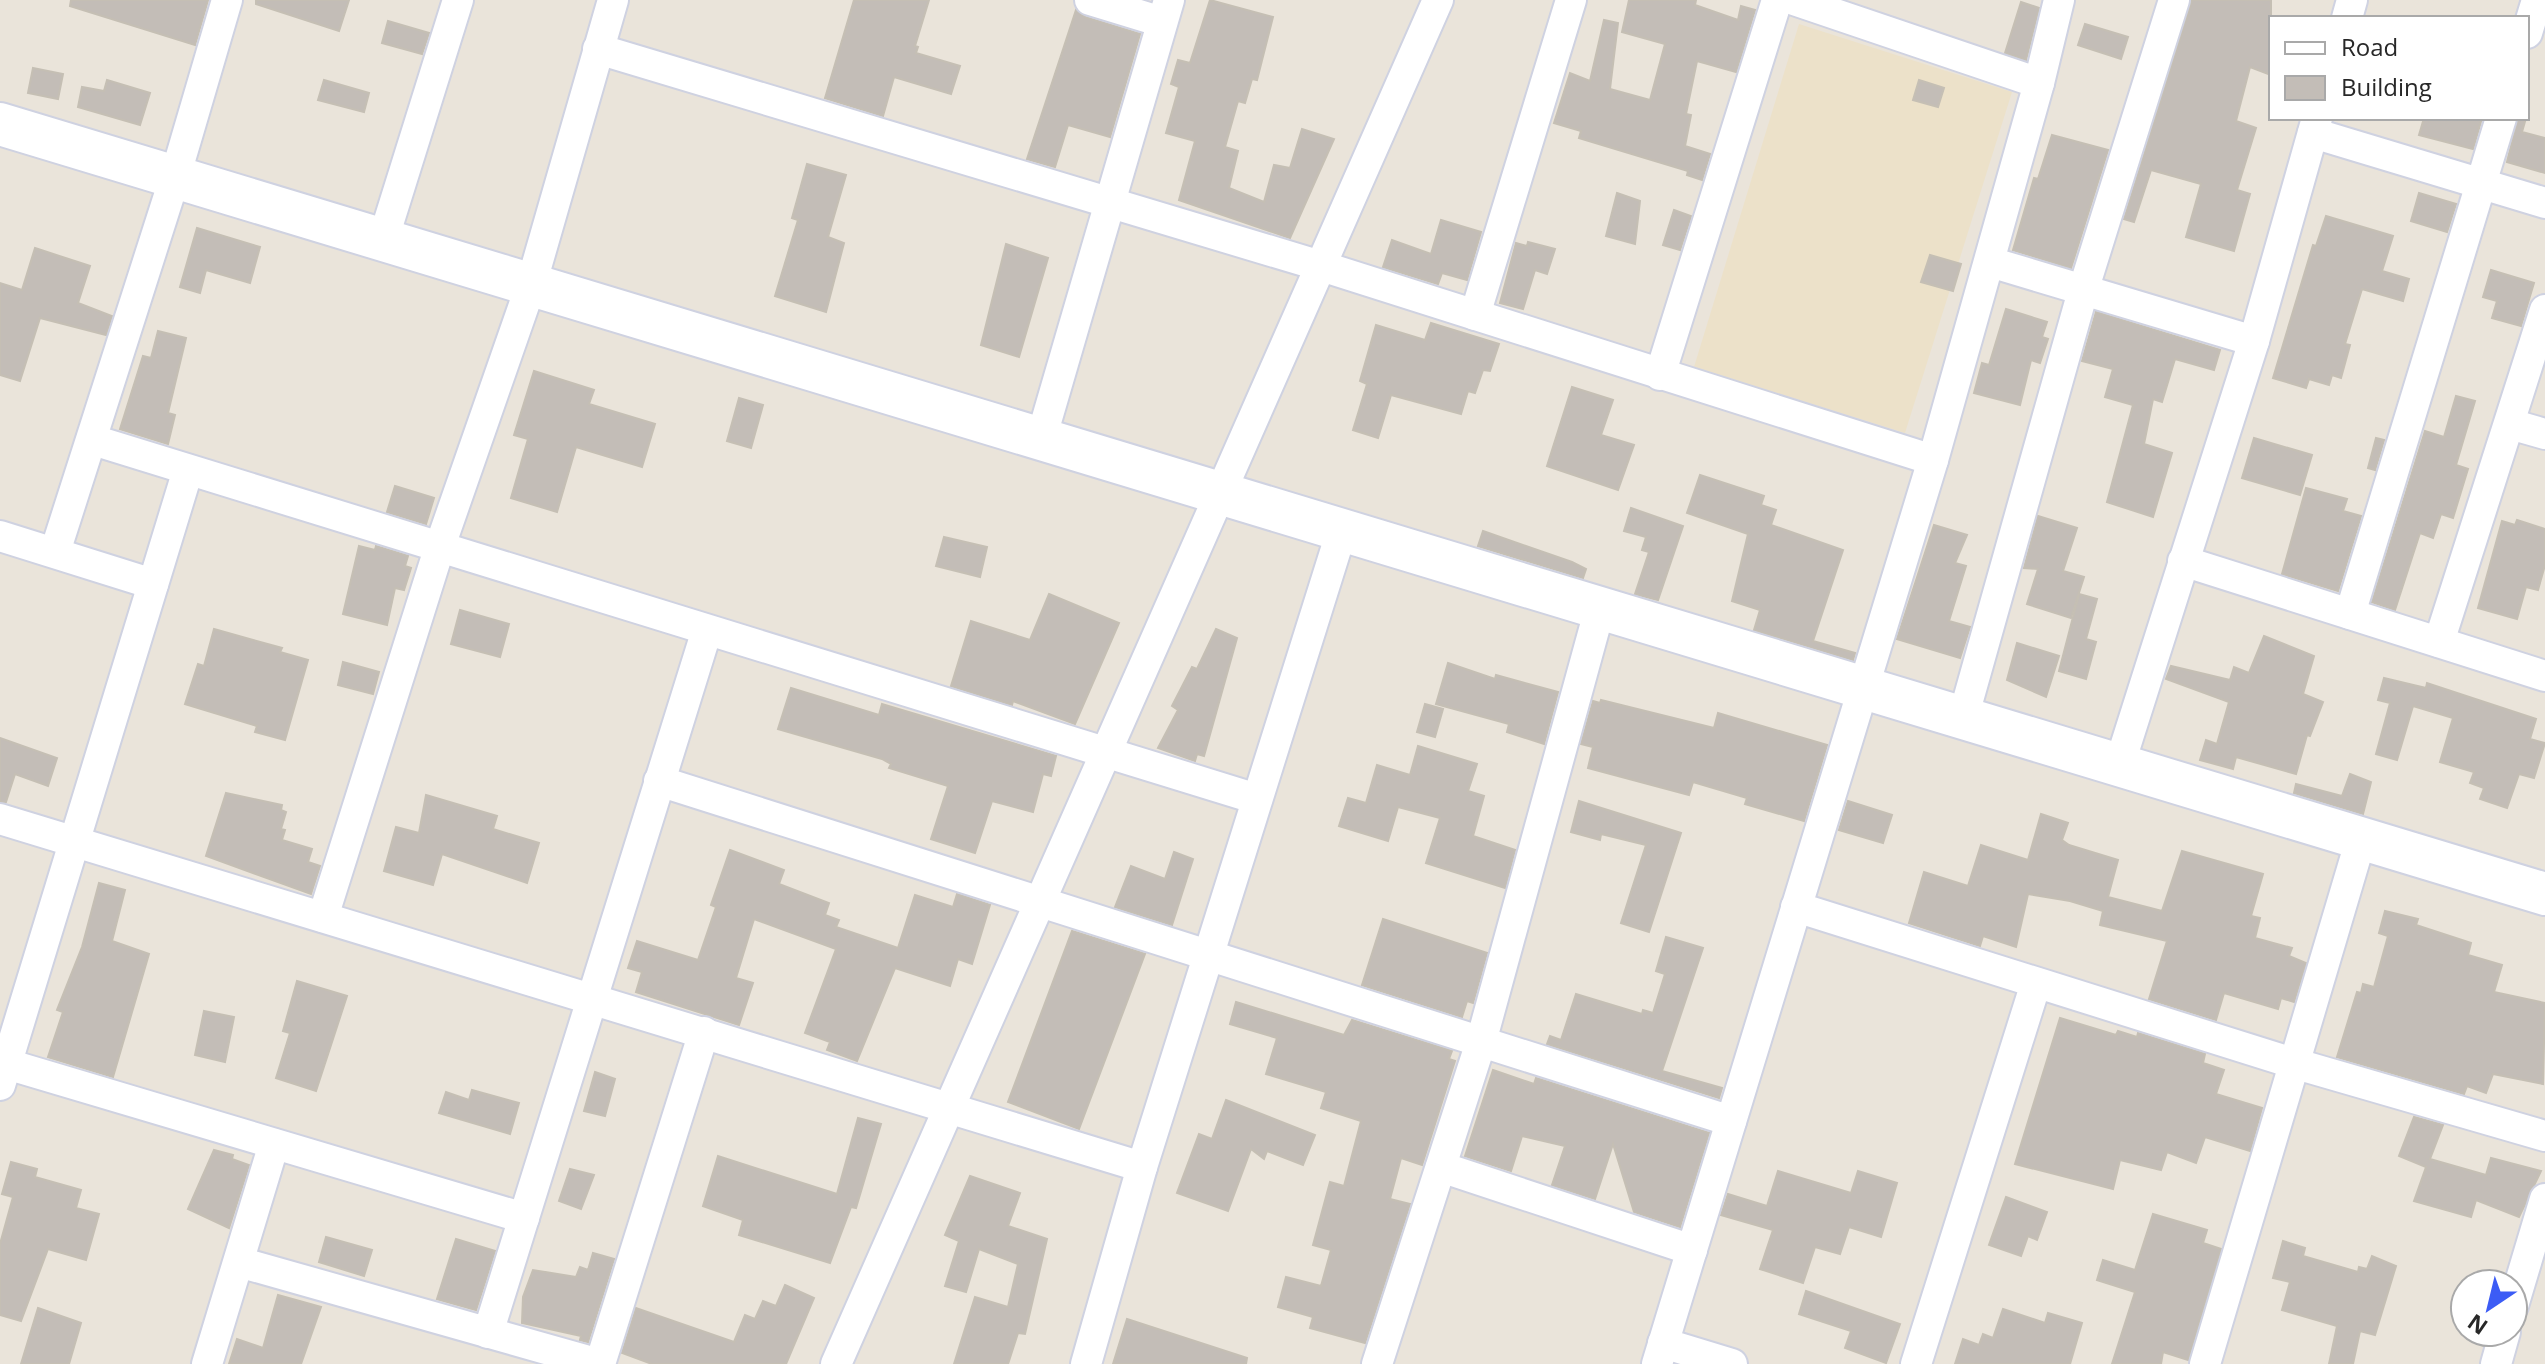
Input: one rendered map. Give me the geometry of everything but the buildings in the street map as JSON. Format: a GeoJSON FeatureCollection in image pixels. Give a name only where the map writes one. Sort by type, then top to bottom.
{"type":"FeatureCollection","features":[{"type":"Feature","properties":{"kind":"street"},"geometry":{"type":"LineString","coordinates":[[55,552],[175,177],[227,0]]}},
{"type":"Feature","properties":{"kind":"street"},"geometry":{"type":"LineString","coordinates":[[383,240],[458,0]]}},
{"type":"Feature","properties":{"kind":"street"},"geometry":{"type":"LineString","coordinates":[[323,917],[440,546],[531,285],[613,0]]}},
{"type":"Feature","properties":{"kind":"street"},"geometry":{"type":"LineString","coordinates":[[1041,439],[1165,11],[1090,0]]}},
{"type":"Feature","properties":{"kind":"street"},"geometry":{"type":"LineString","coordinates":[[836,1364],[1438,0]]}},
{"type":"Feature","properties":{"kind":"street"},"geometry":{"type":"LineString","coordinates":[[1475,315],[1571,0]]}},
{"type":"Feature","properties":{"kind":"street"},"geometry":{"type":"LineString","coordinates":[[1660,375],[1777,0]]}},
{"type":"Feature","properties":{"kind":"street"},"geometry":{"type":"LineString","coordinates":[[1794,0],[2039,83]]}},
{"type":"Feature","properties":{"kind":"street"},"geometry":{"type":"LineString","coordinates":[[1732,1364],[1660,1353],[1933,460],[1990,262],[2059,0]]}},
{"type":"Feature","properties":{"kind":"street"},"geometry":{"type":"LineString","coordinates":[[1963,718],[2083,291],[2174,0]]}},
{"type":"Feature","properties":{"kind":"street"},"geometry":{"type":"LineString","coordinates":[[2529,26],[2537,0]]}},
{"type":"Feature","properties":{"kind":"street"},"geometry":{"type":"LineString","coordinates":[[598,49],[1321,266],[1933,460]]}},
{"type":"Feature","properties":{"kind":"street"},"geometry":{"type":"LineString","coordinates":[[2350,614],[2500,120]]}},
{"type":"Feature","properties":{"kind":"street"},"geometry":{"type":"LineString","coordinates":[[0,124],[2545,894]]}},
{"type":"Feature","properties":{"kind":"street"},"geometry":{"type":"LineString","coordinates":[[2119,766],[2254,341],[2315,126],[2545,203]]}},
{"type":"Feature","properties":{"kind":"street"},"geometry":{"type":"LineString","coordinates":[[1990,262],[2254,341]]}},
{"type":"Feature","properties":{"kind":"street"},"geometry":{"type":"LineString","coordinates":[[2439,642],[2545,310]]}},
{"type":"Feature","properties":{"kind":"street"},"geometry":{"type":"LineString","coordinates":[[2510,424],[2545,434]]}},
{"type":"Feature","properties":{"kind":"street"},"geometry":{"type":"LineString","coordinates":[[93,440],[1257,799]]}},
{"type":"Feature","properties":{"kind":"street"},"geometry":{"type":"LineString","coordinates":[[188,470],[2,1070],[274,1144],[524,1218]]}},
{"type":"Feature","properties":{"kind":"street"},"geometry":{"type":"LineString","coordinates":[[1086,1364],[1142,1167],[1342,530]]}},
{"type":"Feature","properties":{"kind":"street"},"geometry":{"type":"LineString","coordinates":[[0,536],[153,584]]}},
{"type":"Feature","properties":{"kind":"street"},"geometry":{"type":"LineString","coordinates":[[2183,561],[2545,676]]}},
{"type":"Feature","properties":{"kind":"street"},"geometry":{"type":"LineString","coordinates":[[1377,1364],[1481,1042],[1600,608]]}},
{"type":"Feature","properties":{"kind":"street"},"geometry":{"type":"LineString","coordinates":[[488,1333],[707,630]]}},
{"type":"Feature","properties":{"kind":"street"},"geometry":{"type":"LineString","coordinates":[[659,781],[1731,1121]]}},
{"type":"Feature","properties":{"kind":"street"},"geometry":{"type":"LineString","coordinates":[[0,819],[1142,1167]]}},
{"type":"Feature","properties":{"kind":"street"},"geometry":{"type":"LineString","coordinates":[[2205,1364],[2361,839]]}},
{"type":"Feature","properties":{"kind":"street"},"geometry":{"type":"LineString","coordinates":[[1796,907],[2293,1063],[2545,1136]]}},
{"type":"Feature","properties":{"kind":"street"},"geometry":{"type":"LineString","coordinates":[[1916,1364],[2036,983]]}},
{"type":"Feature","properties":{"kind":"street"},"geometry":{"type":"LineString","coordinates":[[239,1262],[600,1364],[704,1032]]}},
{"type":"Feature","properties":{"kind":"street"},"geometry":{"type":"LineString","coordinates":[[207,1364],[274,1144]]}},
{"type":"Feature","properties":{"kind":"street"},"geometry":{"type":"LineString","coordinates":[[1441,1167],[1692,1250]]}},
{"type":"Feature","properties":{"kind":"street"},"geometry":{"type":"LineString","coordinates":[[2524,1268],[2545,1199]]}},
{"type":"Feature","properties":{"kind":"shaded area"},"geometry":{"type":"Polygon","coordinates":[[[1799,24],[2012,92],[1905,433],[1694,367],[1799,24]]]}}]}
